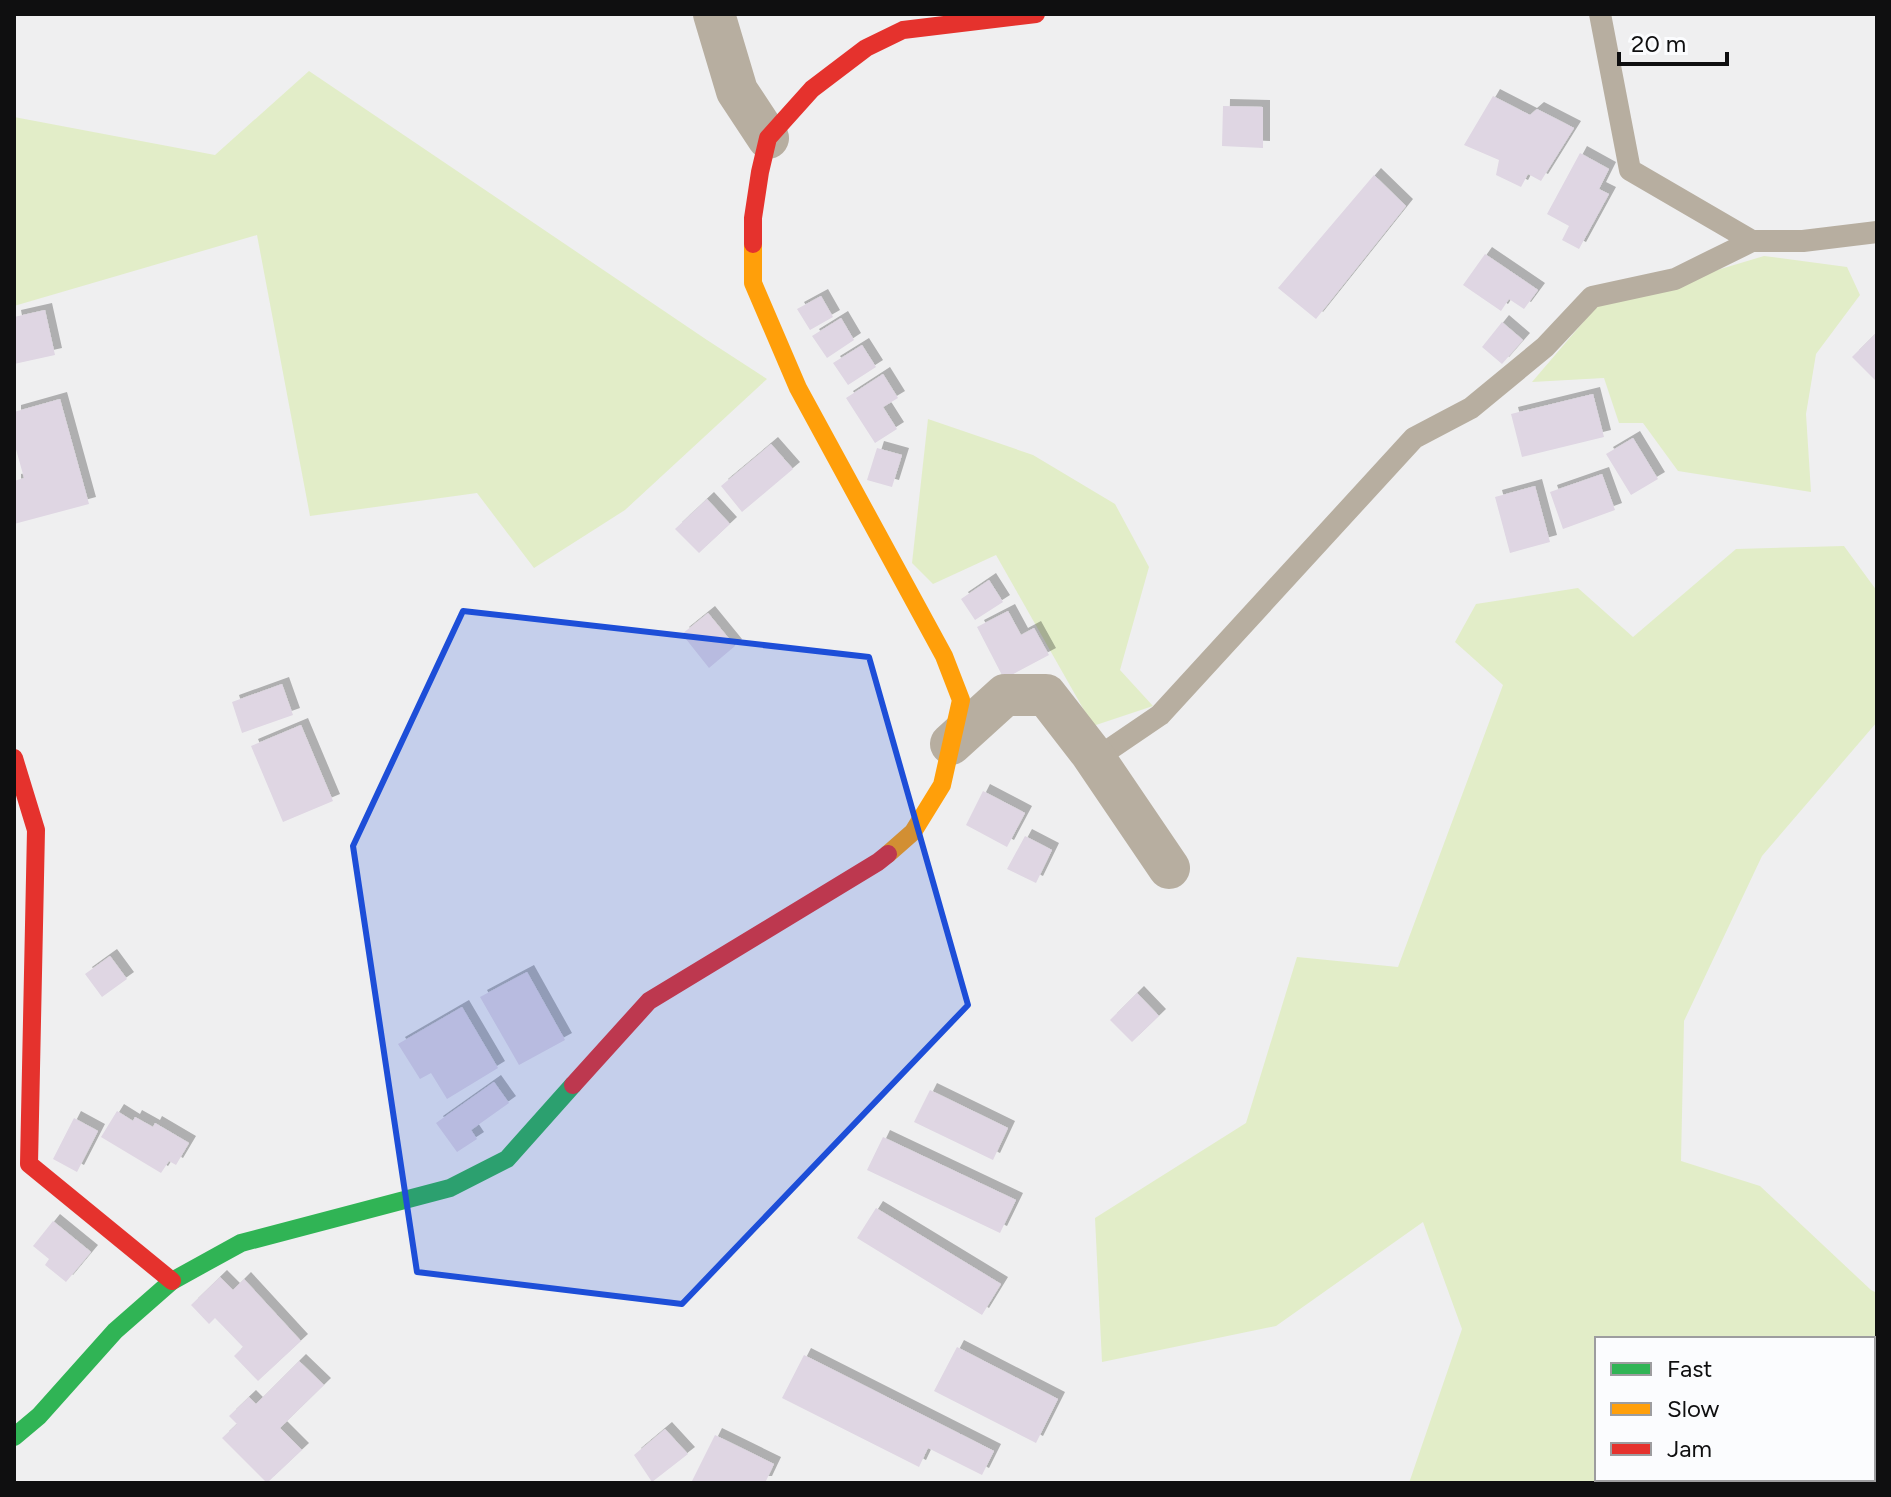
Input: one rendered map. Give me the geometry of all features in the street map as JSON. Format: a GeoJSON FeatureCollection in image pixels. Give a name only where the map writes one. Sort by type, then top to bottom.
{"type":"FeatureCollection","features":[{"type":"Feature","properties":{"kind":"street"},"geometry":{"type":"LineString","coordinates":[[714,14],[737,91],[768,138]]}},
{"type":"Feature","properties":{"kind":"street"},"geometry":{"type":"LineString","coordinates":[[14,1437],[39,1416],[115,1331],[172,1281],[241,1243],[450,1188],[507,1159],[649,1001],[878,862],[913,832],[942,785],[961,700],[944,656],[798,388],[753,283],[753,218],[768,138],[812,89],[897,22],[1036,14]]}},
{"type":"Feature","properties":{"kind":"street"},"geometry":{"type":"LineString","coordinates":[[951,744],[1005,695],[1046,695],[1091,753],[1169,868]]}},
{"type":"Feature","properties":{"kind":"street"},"geometry":{"type":"LineString","coordinates":[[14,758],[36,830],[29,1164],[172,1281]]}},
{"type":"Feature","properties":{"kind":"lane"},"geometry":{"type":"LineString","coordinates":[[1600,14],[1630,170],[1752,241]]}},
{"type":"Feature","properties":{"kind":"lane"},"geometry":{"type":"LineString","coordinates":[[1091,753],[1110,749],[1160,715],[1414,438],[1471,408],[1545,347],[1592,297],[1675,279],[1752,241],[1803,241],[1877,232]]}},
{"type":"Feature","properties":{"kind":"highlighted area"},"geometry":{"type":"Polygon","coordinates":[[[463,611],[869,657],[968,1005],[682,1304],[417,1272],[353,846],[463,611]]]}},
{"type":"Feature","properties":{"kind":"green space"},"geometry":{"type":"Polygon","coordinates":[[[309,71],[767,379],[625,510],[534,568],[477,493],[310,516],[257,235],[14,306],[14,117],[215,155],[309,71]]]}},
{"type":"Feature","properties":{"kind":"green space"},"geometry":{"type":"Polygon","coordinates":[[[1764,256],[1847,267],[1860,295],[1816,354],[1806,414],[1811,492],[1678,471],[1643,423],[1619,423],[1604,378],[1532,382],[1597,306],[1764,256]]]}},
{"type":"Feature","properties":{"kind":"green space"},"geometry":{"type":"Polygon","coordinates":[[[928,419],[1033,455],[1115,504],[1149,567],[1120,670],[1153,706],[1093,726],[996,555],[933,584],[912,563],[928,419]]]}},
{"type":"Feature","properties":{"kind":"green space"},"geometry":{"type":"Polygon","coordinates":[[[1844,546],[1877,591],[1877,722],[1762,856],[1684,1021],[1681,1161],[1760,1186],[1877,1293],[1877,1483],[1409,1483],[1462,1329],[1423,1222],[1276,1326],[1102,1362],[1095,1218],[1246,1123],[1297,957],[1398,967],[1503,685],[1455,642],[1476,604],[1578,588],[1633,637],[1736,549],[1844,546]]]}},
{"type":"Feature","properties":{"kind":"building"},"geometry":{"type":"Polygon","coordinates":[[[1493,96],[1530,115],[1537,109],[1574,128],[1541,181],[1528,174],[1521,187],[1496,175],[1499,160],[1464,145],[1493,96]]]}},
{"type":"Feature","properties":{"kind":"building"},"geometry":{"type":"Polygon","coordinates":[[[1223,106],[1263,107],[1263,148],[1222,146],[1223,106]]]}},
{"type":"Feature","properties":{"kind":"building"},"geometry":{"type":"Polygon","coordinates":[[[1580,153],[1609,169],[1599,189],[1609,194],[1579,249],[1562,240],[1569,226],[1547,214],[1580,153]]]}},
{"type":"Feature","properties":{"kind":"building"},"geometry":{"type":"Polygon","coordinates":[[[1374,175],[1406,206],[1316,319],[1278,288],[1374,175]]]}},
{"type":"Feature","properties":{"kind":"building"},"geometry":{"type":"Polygon","coordinates":[[[1485,254],[1538,290],[1524,309],[1509,299],[1501,311],[1463,285],[1485,254]]]}},
{"type":"Feature","properties":{"kind":"building"},"geometry":{"type":"Polygon","coordinates":[[[821,296],[833,317],[810,330],[797,309],[821,296]]]}},
{"type":"Feature","properties":{"kind":"building"},"geometry":{"type":"Polygon","coordinates":[[[45,310],[55,355],[14,364],[14,317],[45,310]]]}},
{"type":"Feature","properties":{"kind":"building"},"geometry":{"type":"Polygon","coordinates":[[[841,318],[854,340],[827,358],[812,336],[841,318]]]}},
{"type":"Feature","properties":{"kind":"building"},"geometry":{"type":"Polygon","coordinates":[[[1502,322],[1523,340],[1502,364],[1482,347],[1502,322]]]}},
{"type":"Feature","properties":{"kind":"building"},"geometry":{"type":"Polygon","coordinates":[[[1877,332],[1877,382],[1852,357],[1877,332]]]}},
{"type":"Feature","properties":{"kind":"building"},"geometry":{"type":"Polygon","coordinates":[[[862,345],[876,367],[848,385],[833,363],[862,345]]]}},
{"type":"Feature","properties":{"kind":"building"},"geometry":{"type":"Polygon","coordinates":[[[883,374],[898,398],[883,407],[897,429],[875,443],[846,398],[883,374]]]}},
{"type":"Feature","properties":{"kind":"building"},"geometry":{"type":"Polygon","coordinates":[[[1593,394],[1604,437],[1522,457],[1511,414],[1593,394]]]}},
{"type":"Feature","properties":{"kind":"building"},"geometry":{"type":"Polygon","coordinates":[[[60,399],[89,504],[14,524],[14,481],[24,478],[14,442],[14,412],[60,399]]]}},
{"type":"Feature","properties":{"kind":"building"},"geometry":{"type":"Polygon","coordinates":[[[1633,438],[1658,479],[1631,495],[1606,454],[1633,438]]]}},
{"type":"Feature","properties":{"kind":"building"},"geometry":{"type":"Polygon","coordinates":[[[771,444],[793,469],[742,512],[721,486],[771,444]]]}},
{"type":"Feature","properties":{"kind":"building"},"geometry":{"type":"Polygon","coordinates":[[[877,448],[902,455],[892,487],[867,480],[877,448]]]}},
{"type":"Feature","properties":{"kind":"building"},"geometry":{"type":"Polygon","coordinates":[[[1602,474],[1615,510],[1563,529],[1550,492],[1602,474]]]}},
{"type":"Feature","properties":{"kind":"building"},"geometry":{"type":"Polygon","coordinates":[[[1535,486],[1550,542],[1510,553],[1495,497],[1535,486]]]}},
{"type":"Feature","properties":{"kind":"building"},"geometry":{"type":"Polygon","coordinates":[[[707,499],[730,524],[699,553],[675,529],[707,499]]]}},
{"type":"Feature","properties":{"kind":"building"},"geometry":{"type":"Polygon","coordinates":[[[989,580],[1003,602],[975,620],[961,599],[989,580]]]}},
{"type":"Feature","properties":{"kind":"building"},"geometry":{"type":"Polygon","coordinates":[[[1008,611],[1021,635],[1034,628],[1049,655],[1004,679],[977,627],[1008,611]]]}},
{"type":"Feature","properties":{"kind":"building"},"geometry":{"type":"Polygon","coordinates":[[[708,613],[735,646],[709,668],[682,634],[708,613]]]}},
{"type":"Feature","properties":{"kind":"building"},"geometry":{"type":"Polygon","coordinates":[[[282,684],[293,715],[242,733],[232,702],[282,684]]]}},
{"type":"Feature","properties":{"kind":"building"},"geometry":{"type":"Polygon","coordinates":[[[301,725],[333,801],[283,822],[251,746],[301,725]]]}},
{"type":"Feature","properties":{"kind":"building"},"geometry":{"type":"Polygon","coordinates":[[[983,791],[1025,813],[1007,847],[966,825],[983,791]]]}},
{"type":"Feature","properties":{"kind":"building"},"geometry":{"type":"Polygon","coordinates":[[[1025,836],[1052,850],[1036,883],[1007,869],[1025,836]]]}},
{"type":"Feature","properties":{"kind":"building"},"geometry":{"type":"Polygon","coordinates":[[[110,956],[127,979],[102,997],[85,974],[110,956]]]}},
{"type":"Feature","properties":{"kind":"building"},"geometry":{"type":"Polygon","coordinates":[[[527,972],[565,1040],[519,1065],[480,997],[527,972]]]}},
{"type":"Feature","properties":{"kind":"building"},"geometry":{"type":"Polygon","coordinates":[[[1137,993],[1159,1016],[1132,1042],[1110,1020],[1137,993]]]}},
{"type":"Feature","properties":{"kind":"building"},"geometry":{"type":"Polygon","coordinates":[[[462,1007],[498,1068],[447,1099],[431,1073],[420,1079],[398,1044],[462,1007]]]}},
{"type":"Feature","properties":{"kind":"building"},"geometry":{"type":"Polygon","coordinates":[[[494,1082],[509,1103],[471,1130],[477,1139],[457,1152],[436,1123],[494,1082]]]}},
{"type":"Feature","properties":{"kind":"building"},"geometry":{"type":"Polygon","coordinates":[[[930,1090],[1008,1128],[993,1160],[914,1122],[930,1090]]]}},
{"type":"Feature","properties":{"kind":"building"},"geometry":{"type":"Polygon","coordinates":[[[117,1111],[133,1121],[135,1117],[153,1127],[155,1123],[189,1143],[176,1165],[169,1161],[161,1173],[101,1137],[117,1111]]]}},
{"type":"Feature","properties":{"kind":"building"},"geometry":{"type":"Polygon","coordinates":[[[74,1118],[98,1131],[77,1172],[53,1159],[74,1118]]]}},
{"type":"Feature","properties":{"kind":"building"},"geometry":{"type":"Polygon","coordinates":[[[883,1137],[1016,1200],[1000,1233],[867,1170],[883,1137]]]}},
{"type":"Feature","properties":{"kind":"building"},"geometry":{"type":"Polygon","coordinates":[[[876,1208],[1001,1284],[982,1315],[857,1238],[876,1208]]]}},
{"type":"Feature","properties":{"kind":"building"},"geometry":{"type":"Polygon","coordinates":[[[53,1221],[91,1252],[66,1282],[45,1265],[49,1259],[33,1246],[53,1221]]]}},
{"type":"Feature","properties":{"kind":"building"},"geometry":{"type":"Polygon","coordinates":[[[220,1277],[233,1290],[244,1279],[301,1341],[258,1381],[234,1356],[243,1347],[215,1318],[209,1324],[191,1305],[220,1277]]]}},
{"type":"Feature","properties":{"kind":"building"},"geometry":{"type":"Polygon","coordinates":[[[957,1347],[1058,1399],[1036,1443],[934,1391],[957,1347]]]}},
{"type":"Feature","properties":{"kind":"building"},"geometry":{"type":"Polygon","coordinates":[[[804,1355],[994,1451],[982,1475],[928,1448],[919,1467],[782,1398],[804,1355]]]}},
{"type":"Feature","properties":{"kind":"building"},"geometry":{"type":"Polygon","coordinates":[[[299,1361],[324,1385],[280,1428],[302,1450],[267,1483],[222,1438],[237,1424],[229,1416],[249,1397],[256,1404],[299,1361]]]}},
{"type":"Feature","properties":{"kind":"building"},"geometry":{"type":"Polygon","coordinates":[[[665,1429],[688,1454],[652,1482],[634,1455],[665,1429]]]}},
{"type":"Feature","properties":{"kind":"building"},"geometry":{"type":"Polygon","coordinates":[[[715,1435],[774,1464],[765,1483],[691,1483],[715,1435]]]}},
{"type":"Feature","properties":{"kind":"traffic: fast"},"geometry":{"type":"LineString","coordinates":[[14,1437],[39,1416],[115,1331],[172,1281],[241,1243],[450,1188],[507,1159],[573,1085]]}},
{"type":"Feature","properties":{"kind":"traffic: slow"},"geometry":{"type":"LineString","coordinates":[[753,244],[753,283],[798,388],[944,656],[961,700],[942,785],[913,832],[888,854]]}},
{"type":"Feature","properties":{"kind":"traffic: jam"},"geometry":{"type":"LineString","coordinates":[[753,244],[753,218],[768,138],[812,89],[866,48],[903,30],[1036,14]]}},
{"type":"Feature","properties":{"kind":"traffic: jam"},"geometry":{"type":"LineString","coordinates":[[14,758],[36,830],[29,1164],[172,1281]]}},
{"type":"Feature","properties":{"kind":"traffic: jam"},"geometry":{"type":"LineString","coordinates":[[573,1085],[649,1001],[888,854]]}}]}
